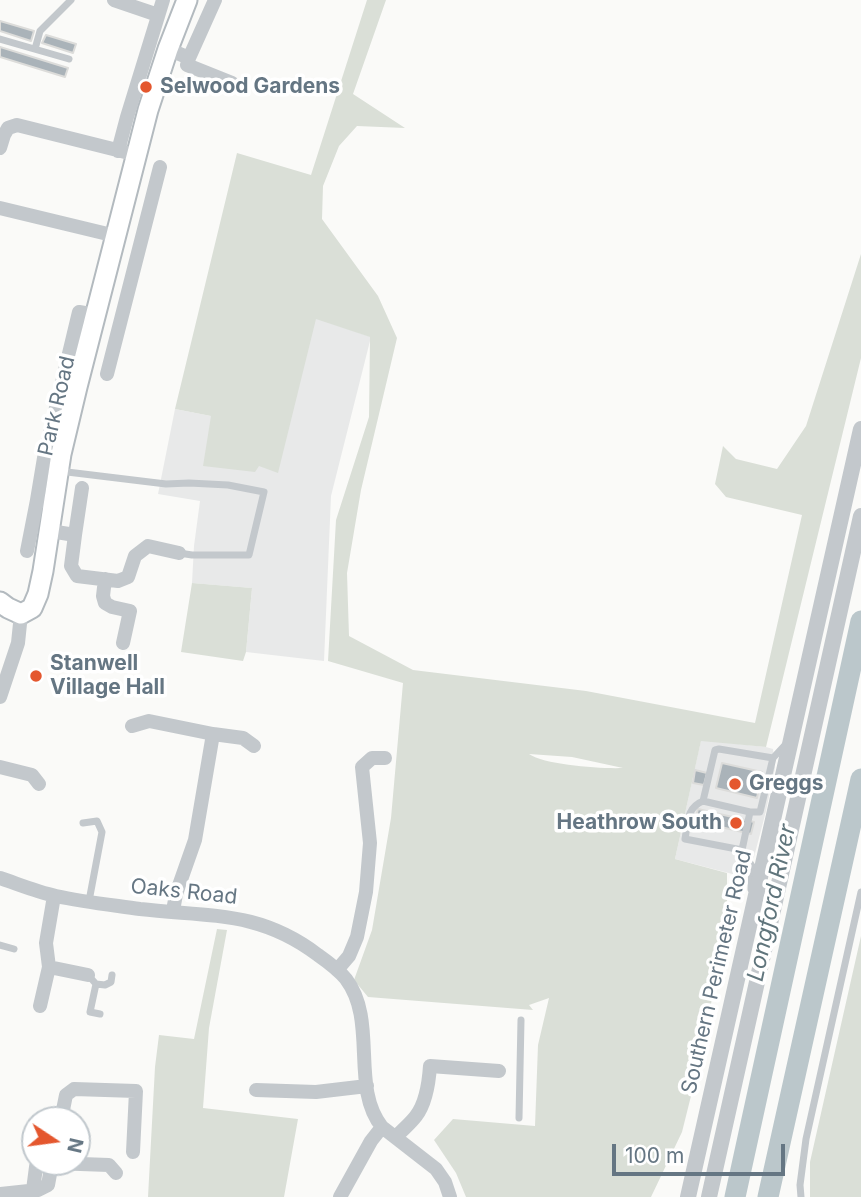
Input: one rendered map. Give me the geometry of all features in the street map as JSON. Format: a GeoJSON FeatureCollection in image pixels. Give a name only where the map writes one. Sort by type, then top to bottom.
{"type":"FeatureCollection","features":[{"type":"Feature","properties":{"kind":"main road","name":"Park Road"},"geometry":{"type":"LineString","coordinates":[[21,614],[32,608],[38,594],[50,531],[46,502],[59,471],[130,181],[127,153],[148,110],[185,5]]}},
{"type":"Feature","properties":{"kind":"main road"},"geometry":{"type":"LineString","coordinates":[[0,603],[21,614]]}},
{"type":"Feature","properties":{"kind":"street"},"geometry":{"type":"LineString","coordinates":[[114,0],[161,6],[185,5]]}},
{"type":"Feature","properties":{"kind":"street"},"geometry":{"type":"LineString","coordinates":[[215,0],[187,65],[232,83]]}},
{"type":"Feature","properties":{"kind":"street"},"geometry":{"type":"LineString","coordinates":[[0,148],[8,128],[17,125],[127,153],[127,117],[161,6]]}},
{"type":"Feature","properties":{"kind":"street"},"geometry":{"type":"LineString","coordinates":[[168,49],[189,58]]}},
{"type":"Feature","properties":{"kind":"street","name":"Park Road"},"geometry":{"type":"LineString","coordinates":[[107,374],[160,167]]}},
{"type":"Feature","properties":{"kind":"street"},"geometry":{"type":"LineString","coordinates":[[130,181],[155,188]]}},
{"type":"Feature","properties":{"kind":"street"},"geometry":{"type":"LineString","coordinates":[[0,208],[116,236]]}},
{"type":"Feature","properties":{"kind":"street","name":"Park Road"},"geometry":{"type":"LineString","coordinates":[[46,502],[44,458],[79,312],[96,315]]}},
{"type":"Feature","properties":{"kind":"street","name":"Park Road"},"geometry":{"type":"LineString","coordinates":[[88,344],[114,350]]}},
{"type":"Feature","properties":{"kind":"street","name":"Southern Perimeter Road"},"geometry":{"type":"LineString","coordinates":[[688,1197],[861,429]]}},
{"type":"Feature","properties":{"kind":"street"},"geometry":{"type":"LineString","coordinates":[[82,488],[71,566],[77,576],[118,581],[128,577],[135,556],[148,546],[179,553]]}},
{"type":"Feature","properties":{"kind":"street"},"geometry":{"type":"LineString","coordinates":[[27,551],[46,502]]}},
{"type":"Feature","properties":{"kind":"street","name":"Southern Perimeter Road"},"geometry":{"type":"LineString","coordinates":[[709,1197],[861,516]]}},
{"type":"Feature","properties":{"kind":"street"},"geometry":{"type":"LineString","coordinates":[[50,531],[75,535]]}},
{"type":"Feature","properties":{"kind":"street"},"geometry":{"type":"LineString","coordinates":[[105,579],[105,603],[130,611],[123,643]]}},
{"type":"Feature","properties":{"kind":"street"},"geometry":{"type":"LineString","coordinates":[[0,697],[18,643],[21,614]]}},
{"type":"Feature","properties":{"kind":"street"},"geometry":{"type":"LineString","coordinates":[[131,726],[149,722],[243,738],[254,746]]}},
{"type":"Feature","properties":{"kind":"street"},"geometry":{"type":"LineString","coordinates":[[173,911],[176,894],[195,840],[213,734]]}},
{"type":"Feature","properties":{"kind":"street"},"geometry":{"type":"LineString","coordinates":[[337,970],[349,956],[357,937],[366,892],[370,843],[362,767],[372,758],[385,758]]}},
{"type":"Feature","properties":{"kind":"street"},"geometry":{"type":"LineString","coordinates":[[0,767],[32,775],[39,784]]}},
{"type":"Feature","properties":{"kind":"street","name":"Oaks Road"},"geometry":{"type":"LineString","coordinates":[[0,878],[54,895],[89,901],[246,920],[281,932],[302,943],[337,970],[356,998],[360,1013],[367,1086],[372,1110],[382,1127]]}},
{"type":"Feature","properties":{"kind":"street"},"geometry":{"type":"LineString","coordinates":[[40,1006],[49,967],[46,943],[54,895]]}},
{"type":"Feature","properties":{"kind":"street"},"geometry":{"type":"LineString","coordinates":[[49,967],[92,980]]}},
{"type":"Feature","properties":{"kind":"street"},"geometry":{"type":"LineString","coordinates":[[396,1137],[423,1105],[430,1059],[510,1072]]}},
{"type":"Feature","properties":{"kind":"street"},"geometry":{"type":"LineString","coordinates":[[256,1090],[316,1092],[367,1086]]}},
{"type":"Feature","properties":{"kind":"street"},"geometry":{"type":"LineString","coordinates":[[64,1106],[66,1095],[75,1089],[136,1091],[133,1152]]}},
{"type":"Feature","properties":{"kind":"street"},"geometry":{"type":"LineString","coordinates":[[340,1197],[382,1127],[436,1170],[445,1182],[450,1197]]}},
{"type":"Feature","properties":{"kind":"street"},"geometry":{"type":"LineString","coordinates":[[91,1164],[109,1165],[116,1172]]}},
{"type":"Feature","properties":{"kind":"street"},"geometry":{"type":"LineString","coordinates":[[0,1194],[33,1190],[48,1185],[51,1176]]}},
{"type":"Feature","properties":{"kind":"lane"},"geometry":{"type":"LineString","coordinates":[[35,49],[40,31],[71,0]]}},
{"type":"Feature","properties":{"kind":"lane"},"geometry":{"type":"LineString","coordinates":[[0,39],[69,59]]}},
{"type":"Feature","properties":{"kind":"lane"},"geometry":{"type":"LineString","coordinates":[[59,471],[166,484],[189,482],[228,485],[264,492],[249,555],[179,553]]}},
{"type":"Feature","properties":{"kind":"lane"},"geometry":{"type":"LineString","coordinates":[[742,850],[685,839],[691,809],[703,801],[760,812],[773,758],[794,731]]}},
{"type":"Feature","properties":{"kind":"lane"},"geometry":{"type":"LineString","coordinates":[[703,801],[715,750],[773,758]]}},
{"type":"Feature","properties":{"kind":"lane"},"geometry":{"type":"LineString","coordinates":[[742,955],[751,866],[742,850],[750,812]]}},
{"type":"Feature","properties":{"kind":"lane"},"geometry":{"type":"LineString","coordinates":[[83,822],[97,821],[102,832],[89,901]]}},
{"type":"Feature","properties":{"kind":"lane"},"geometry":{"type":"LineString","coordinates":[[801,1197],[806,1139],[861,892]]}},
{"type":"Feature","properties":{"kind":"lane"},"geometry":{"type":"LineString","coordinates":[[0,946],[14,949]]}},
{"type":"Feature","properties":{"kind":"lane"},"geometry":{"type":"LineString","coordinates":[[100,1014],[90,1012],[92,980],[105,985],[111,982],[112,975]]}},
{"type":"Feature","properties":{"kind":"lane"},"geometry":{"type":"LineString","coordinates":[[519,1118],[510,1072],[521,1020]]}},
{"type":"Feature","properties":{"kind":"shaded area"},"geometry":{"type":"Polygon","coordinates":[[[367,0],[386,0],[353,94],[405,128],[357,126],[339,146],[323,186],[322,219],[378,296],[397,338],[361,490],[347,573],[349,636],[413,670],[586,691],[755,723],[802,515],[726,497],[715,484],[723,446],[736,459],[777,469],[806,426],[861,254],[861,358],[766,747],[701,741],[675,859],[727,873],[727,913],[704,1044],[682,1132],[651,1197],[466,1197],[456,1173],[434,1140],[453,1119],[535,1126],[538,1045],[549,998],[529,1005],[533,1010],[368,997],[354,980],[372,930],[391,818],[403,683],[328,661],[336,520],[369,417],[370,337],[316,319],[278,473],[259,466],[255,472],[203,466],[211,416],[175,409],[237,153],[311,175],[367,0]],[[529,754],[560,764],[623,768],[572,757],[529,754]]]}},
{"type":"Feature","properties":{"kind":"shaded area"},"geometry":{"type":"Polygon","coordinates":[[[316,318],[371,337],[331,496],[324,661],[246,652],[252,588],[192,583],[200,501],[158,494],[175,409],[211,416],[316,318]]]}},
{"type":"Feature","properties":{"kind":"shaded area"},"geometry":{"type":"Polygon","coordinates":[[[192,583],[252,588],[243,661],[181,652],[192,583]]]}},
{"type":"Feature","properties":{"kind":"shaded area"},"geometry":{"type":"Polygon","coordinates":[[[701,740],[773,749],[775,768],[766,811],[754,857],[744,877],[675,859],[701,740]]]}},
{"type":"Feature","properties":{"kind":"shaded area"},"geometry":{"type":"Polygon","coordinates":[[[217,929],[227,930],[209,1028],[203,1108],[298,1119],[284,1197],[148,1197],[159,1035],[194,1039],[217,929]]]}},
{"type":"Feature","properties":{"kind":"shaded area"},"geometry":{"type":"Polygon","coordinates":[[[861,936],[861,1197],[810,1197],[810,1162],[861,936]]]}},
{"type":"Feature","properties":{"kind":"building"},"geometry":{"type":"Polygon","coordinates":[[[0,21],[34,31],[31,41],[0,31],[0,21]]]}},
{"type":"Feature","properties":{"kind":"building"},"geometry":{"type":"Polygon","coordinates":[[[46,35],[76,44],[73,53],[42,43],[46,35]]]}},
{"type":"Feature","properties":{"kind":"building"},"geometry":{"type":"Polygon","coordinates":[[[0,47],[68,68],[65,77],[0,57],[0,47]]]}},
{"type":"Feature","properties":{"kind":"building"},"geometry":{"type":"Polygon","coordinates":[[[722,763],[762,772],[757,798],[716,788],[722,763]]]}},
{"type":"Feature","properties":{"kind":"building"},"geometry":{"type":"Polygon","coordinates":[[[695,770],[707,773],[704,785],[693,783],[695,770]]]}},
{"type":"Feature","properties":{"kind":"building"},"geometry":{"type":"Polygon","coordinates":[[[698,809],[754,822],[751,834],[695,821],[698,809]]]}},
{"type":"Feature","properties":{"kind":"waterway","name":"Longford River"},"geometry":{"type":"LineString","coordinates":[[735,1197],[861,621]]}},
{"type":"Feature","properties":{"kind":"waterway"},"geometry":{"type":"LineString","coordinates":[[768,1197],[861,779]]}},
{"type":"Feature","properties":{"kind":"place","name":"Selwood Gardens"},"geometry":{"type":"Point","coordinates":[146,87]}},
{"type":"Feature","properties":{"kind":"place","name":"Stanwell Village Hall"},"geometry":{"type":"Point","coordinates":[36,676]}},
{"type":"Feature","properties":{"kind":"place","name":"Greggs"},"geometry":{"type":"Point","coordinates":[735,784]}},
{"type":"Feature","properties":{"kind":"place","name":"Heathrow South"},"geometry":{"type":"Point","coordinates":[736,823]}}]}
